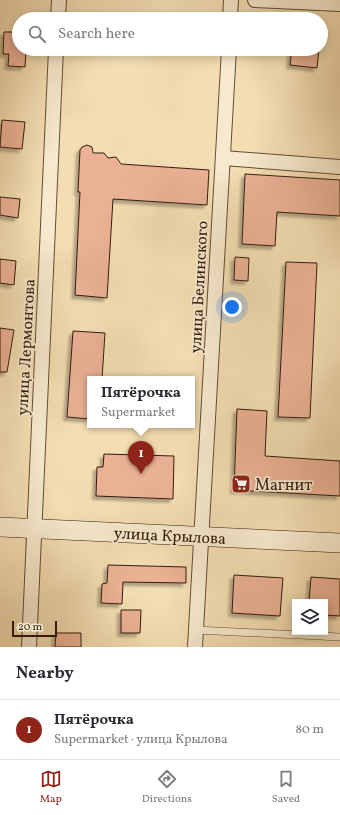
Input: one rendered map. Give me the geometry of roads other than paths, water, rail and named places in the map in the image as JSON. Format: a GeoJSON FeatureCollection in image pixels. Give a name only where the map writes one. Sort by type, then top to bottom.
{"type":"FeatureCollection","features":[{"type":"Feature","properties":{"kind":"main road","name":"улица Крылова"},"geometry":{"type":"LineString","coordinates":[[0,527],[340,543]]}},
{"type":"Feature","properties":{"kind":"street"},"geometry":{"type":"LineString","coordinates":[[58,12],[59,0]]}},
{"type":"Feature","properties":{"kind":"street"},"geometry":{"type":"LineString","coordinates":[[230,12],[231,0]]}},
{"type":"Feature","properties":{"kind":"street"},"geometry":{"type":"LineString","coordinates":[[255,0],[340,4]]}},
{"type":"Feature","properties":{"kind":"street","name":"улица Лермонтова"},"geometry":{"type":"LineString","coordinates":[[29,647],[56,56]]}},
{"type":"Feature","properties":{"kind":"street","name":"улица Белинского"},"geometry":{"type":"LineString","coordinates":[[195,647],[200,537],[229,56]]}},
{"type":"Feature","properties":{"kind":"street"},"geometry":{"type":"LineString","coordinates":[[223,158],[340,167]]}},
{"type":"Feature","properties":{"kind":"lane"},"geometry":{"type":"LineString","coordinates":[[196,630],[340,637]]}},
{"type":"Feature","properties":{"kind":"place","name":"Пятёрочка"},"geometry":{"type":"Point","coordinates":[141,474]}},
{"type":"Feature","properties":{"kind":"place","name":"Магнит"},"geometry":{"type":"Point","coordinates":[241,484]}}]}
